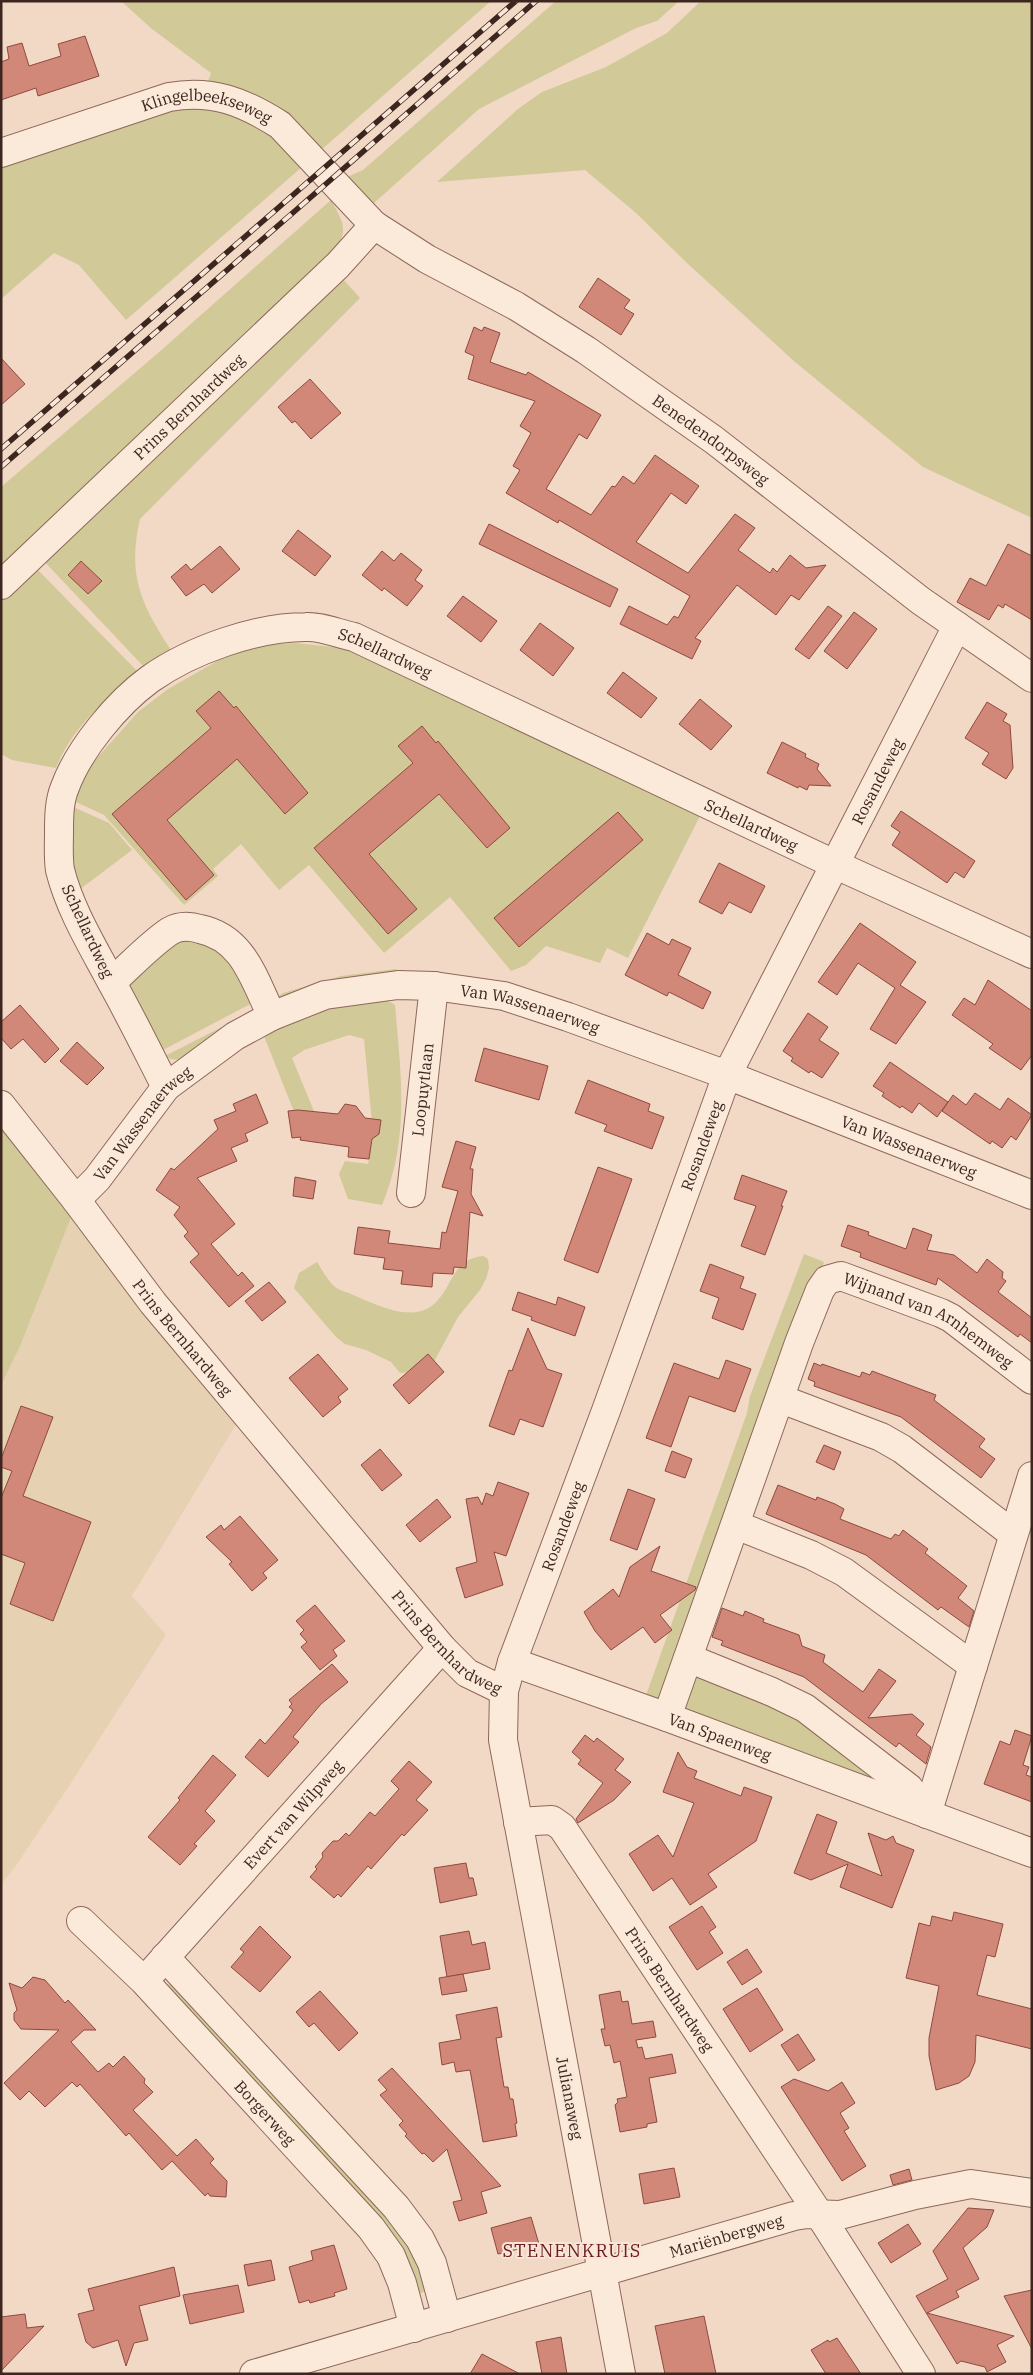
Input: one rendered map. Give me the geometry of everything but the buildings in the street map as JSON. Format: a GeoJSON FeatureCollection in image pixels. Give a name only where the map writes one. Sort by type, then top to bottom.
{"type":"FeatureCollection","features":[{"type":"Feature","properties":{"kind":"street","name":"Klingelbeekseweg"},"geometry":{"type":"LineString","coordinates":[[1,153],[169,97],[189,93],[207,94],[234,101],[262,114],[280,126],[374,225]]}},
{"type":"Feature","properties":{"kind":"street","name":"Prins Bernhardweg"},"geometry":{"type":"LineString","coordinates":[[1,586],[338,265],[374,225]]}},
{"type":"Feature","properties":{"kind":"street","name":"Benedendorpsweg"},"geometry":{"type":"LineString","coordinates":[[374,225],[427,258],[516,306],[586,350],[714,440],[921,601],[1032,678]]}},
{"type":"Feature","properties":{"kind":"street","name":"Schellardweg"},"geometry":{"type":"LineString","coordinates":[[166,1086],[80,922],[60,868],[59,816],[64,788],[93,738],[124,703],[149,680],[185,659],[254,633],[308,626],[354,637],[834,864],[1032,954]]}},
{"type":"Feature","properties":{"kind":"street","name":"Rosandeweg"},"geometry":{"type":"LineString","coordinates":[[504,1692],[512,1662],[607,1408],[727,1075],[957,626]]}},
{"type":"Feature","properties":{"kind":"street"},"geometry":{"type":"LineString","coordinates":[[112,982],[171,931],[184,927],[199,928],[224,937],[238,950],[246,961],[272,1016]]}},
{"type":"Feature","properties":{"kind":"street","name":"Van Wassenaerweg"},"geometry":{"type":"LineString","coordinates":[[76,1200],[97,1179],[166,1086],[235,1036],[272,1016],[325,995],[398,985],[434,986],[504,996],[568,1017],[727,1075],[1032,1195]]}},
{"type":"Feature","properties":{"kind":"street","name":"Loopuytlaan"},"geometry":{"type":"LineString","coordinates":[[411,1193],[434,986]]}},
{"type":"Feature","properties":{"kind":"street","name":"Prins Bernhardweg"},"geometry":{"type":"LineString","coordinates":[[1,1106],[76,1200],[153,1303],[442,1648],[467,1673],[504,1692],[503,1740],[518,1822],[552,1820],[562,1827],[819,2214],[921,2374]]}},
{"type":"Feature","properties":{"kind":"street","name":"Wijnand van Arnhemweg"},"geometry":{"type":"LineString","coordinates":[[667,1717],[781,1399],[799,1343],[820,1290],[827,1280],[841,1276],[951,1318],[1032,1380]]}},
{"type":"Feature","properties":{"kind":"street"},"geometry":{"type":"LineString","coordinates":[[781,1399],[881,1437],[895,1445],[1013,1534]]}},
{"type":"Feature","properties":{"kind":"street"},"geometry":{"type":"LineString","coordinates":[[927,1814],[1032,1476]]}},
{"type":"Feature","properties":{"kind":"street"},"geometry":{"type":"LineString","coordinates":[[736,1525],[811,1555],[844,1572],[973,1666]]}},
{"type":"Feature","properties":{"kind":"street","name":"Evert van Wilpweg"},"geometry":{"type":"LineString","coordinates":[[144,1981],[442,1648]]}},
{"type":"Feature","properties":{"kind":"street"},"geometry":{"type":"LineString","coordinates":[[688,1658],[772,1692],[805,1708],[909,1788],[927,1814]]}},
{"type":"Feature","properties":{"kind":"street","name":"Van Spaenweg"},"geometry":{"type":"LineString","coordinates":[[512,1662],[667,1717],[1032,1853]]}},
{"type":"Feature","properties":{"kind":"street","name":"Julianaweg"},"geometry":{"type":"LineString","coordinates":[[518,1822],[621,2374]]}},
{"type":"Feature","properties":{"kind":"street","name":"Borgerweg"},"geometry":{"type":"LineString","coordinates":[[81,1920],[144,1981],[371,2228],[391,2256],[402,2283],[414,2328]]}},
{"type":"Feature","properties":{"kind":"street","name":"Borgerweg"},"geometry":{"type":"LineString","coordinates":[[165,1957],[396,2207],[420,2238],[432,2263],[447,2318]]}},
{"type":"Feature","properties":{"kind":"street","name":"Mariënbergweg"},"geometry":{"type":"LineString","coordinates":[[254,2374],[794,2216],[840,2215],[914,2195],[971,2184],[1032,2193]]}},
{"type":"Feature","properties":{"kind":"shaded area"},"geometry":{"type":"Polygon","coordinates":[[[121,1],[491,1],[320,151],[207,84],[211,73],[152,29],[121,1]]]}},
{"type":"Feature","properties":{"kind":"shaded area"},"geometry":{"type":"Polygon","coordinates":[[[556,1],[679,1],[657,21],[636,28],[479,109],[374,203],[345,178],[363,170],[556,1]]]}},
{"type":"Feature","properties":{"kind":"shaded area"},"geometry":{"type":"Polygon","coordinates":[[[701,1],[1032,1],[1032,518],[923,467],[795,362],[687,263],[636,213],[585,170],[437,182],[518,109],[542,92],[606,67],[667,33],[701,1]]]}},
{"type":"Feature","properties":{"kind":"shaded area"},"geometry":{"type":"Polygon","coordinates":[[[211,105],[279,136],[302,167],[126,320],[79,265],[54,253],[1,299],[1,164],[153,113],[211,105]]]}},
{"type":"Feature","properties":{"kind":"shaded area"},"geometry":{"type":"Polygon","coordinates":[[[331,200],[340,216],[343,228],[334,257],[1,575],[1,487],[158,353],[331,200]]]}},
{"type":"Feature","properties":{"kind":"shaded area"},"geometry":{"type":"Polygon","coordinates":[[[342,278],[360,298],[140,519],[135,557],[139,588],[152,618],[171,650],[145,668],[41,558],[342,278]]]}},
{"type":"Feature","properties":{"kind":"shaded area"},"geometry":{"type":"Polygon","coordinates":[[[33,565],[139,673],[114,693],[80,727],[63,753],[56,768],[12,760],[1,754],[1,595],[33,565]]]}},
{"type":"Feature","properties":{"kind":"shaded area"},"geometry":{"type":"Polygon","coordinates":[[[295,643],[342,648],[571,753],[700,816],[628,958],[607,948],[600,963],[546,946],[526,965],[511,971],[450,897],[384,953],[309,865],[279,890],[241,844],[213,869],[218,876],[184,905],[104,815],[72,800],[81,776],[138,712],[168,689],[233,652],[252,646],[295,643]]]}},
{"type":"Feature","properties":{"kind":"shaded area"},"geometry":{"type":"Polygon","coordinates":[[[71,806],[109,823],[132,850],[75,893],[73,877],[71,806]]]}},
{"type":"Feature","properties":{"kind":"shaded area"},"geometry":{"type":"Polygon","coordinates":[[[169,940],[220,941],[256,1001],[161,1051],[127,992],[130,973],[169,940]]]}},
{"type":"Feature","properties":{"kind":"shaded area"},"geometry":{"type":"Polygon","coordinates":[[[396,969],[400,975],[282,1000],[276,998],[283,993],[341,976],[396,969]]]}},
{"type":"Feature","properties":{"kind":"shaded area"},"geometry":{"type":"Polygon","coordinates":[[[388,1001],[395,1005],[401,1106],[397,1155],[382,1205],[348,1199],[339,1174],[345,1161],[368,1164],[373,1133],[364,1039],[349,1035],[304,1050],[292,1058],[318,1121],[302,1132],[264,1036],[287,1024],[342,1005],[388,1001]]]}},
{"type":"Feature","properties":{"kind":"shaded area"},"geometry":{"type":"Polygon","coordinates":[[[259,1008],[181,1060],[165,1056],[259,1008]]]}},
{"type":"Feature","properties":{"kind":"shaded area"},"geometry":{"type":"Polygon","coordinates":[[[1,1127],[240,1418],[132,1596],[166,1635],[71,1783],[15,1867],[1,1884],[1,1127]]]}},
{"type":"Feature","properties":{"kind":"shaded area"},"geometry":{"type":"Polygon","coordinates":[[[1,1127],[73,1212],[20,1346],[1,1385],[1,1127]]]}},
{"type":"Feature","properties":{"kind":"shaded area"},"geometry":{"type":"Polygon","coordinates":[[[804,1254],[824,1262],[659,1703],[645,1698],[747,1413],[750,1396],[804,1254]]]}},
{"type":"Feature","properties":{"kind":"shaded area"},"geometry":{"type":"Polygon","coordinates":[[[483,1256],[488,1259],[489,1268],[486,1279],[480,1290],[458,1317],[429,1371],[400,1373],[391,1362],[366,1350],[345,1344],[336,1337],[294,1288],[299,1273],[317,1262],[330,1282],[339,1290],[382,1307],[404,1312],[414,1312],[424,1310],[433,1305],[465,1262],[483,1256]]]}},
{"type":"Feature","properties":{"kind":"shaded area"},"geometry":{"type":"Polygon","coordinates":[[[695,1673],[768,1695],[887,1788],[678,1712],[695,1673]]]}},
{"type":"Feature","properties":{"kind":"shaded area"},"geometry":{"type":"Polygon","coordinates":[[[171,1982],[410,2237],[426,2291],[418,2294],[165,1992],[171,1982]]]}},
{"type":"Feature","properties":{"kind":"railway"},"geometry":{"type":"LineString","coordinates":[[1,449],[516,1]]}},
{"type":"Feature","properties":{"kind":"railway"},"geometry":{"type":"LineString","coordinates":[[1,467],[536,1]]}},
{"type":"Feature","properties":{"kind":"district","name":"STENENKRUIS"},"geometry":{"type":"Point","coordinates":[572,2251]}}]}
